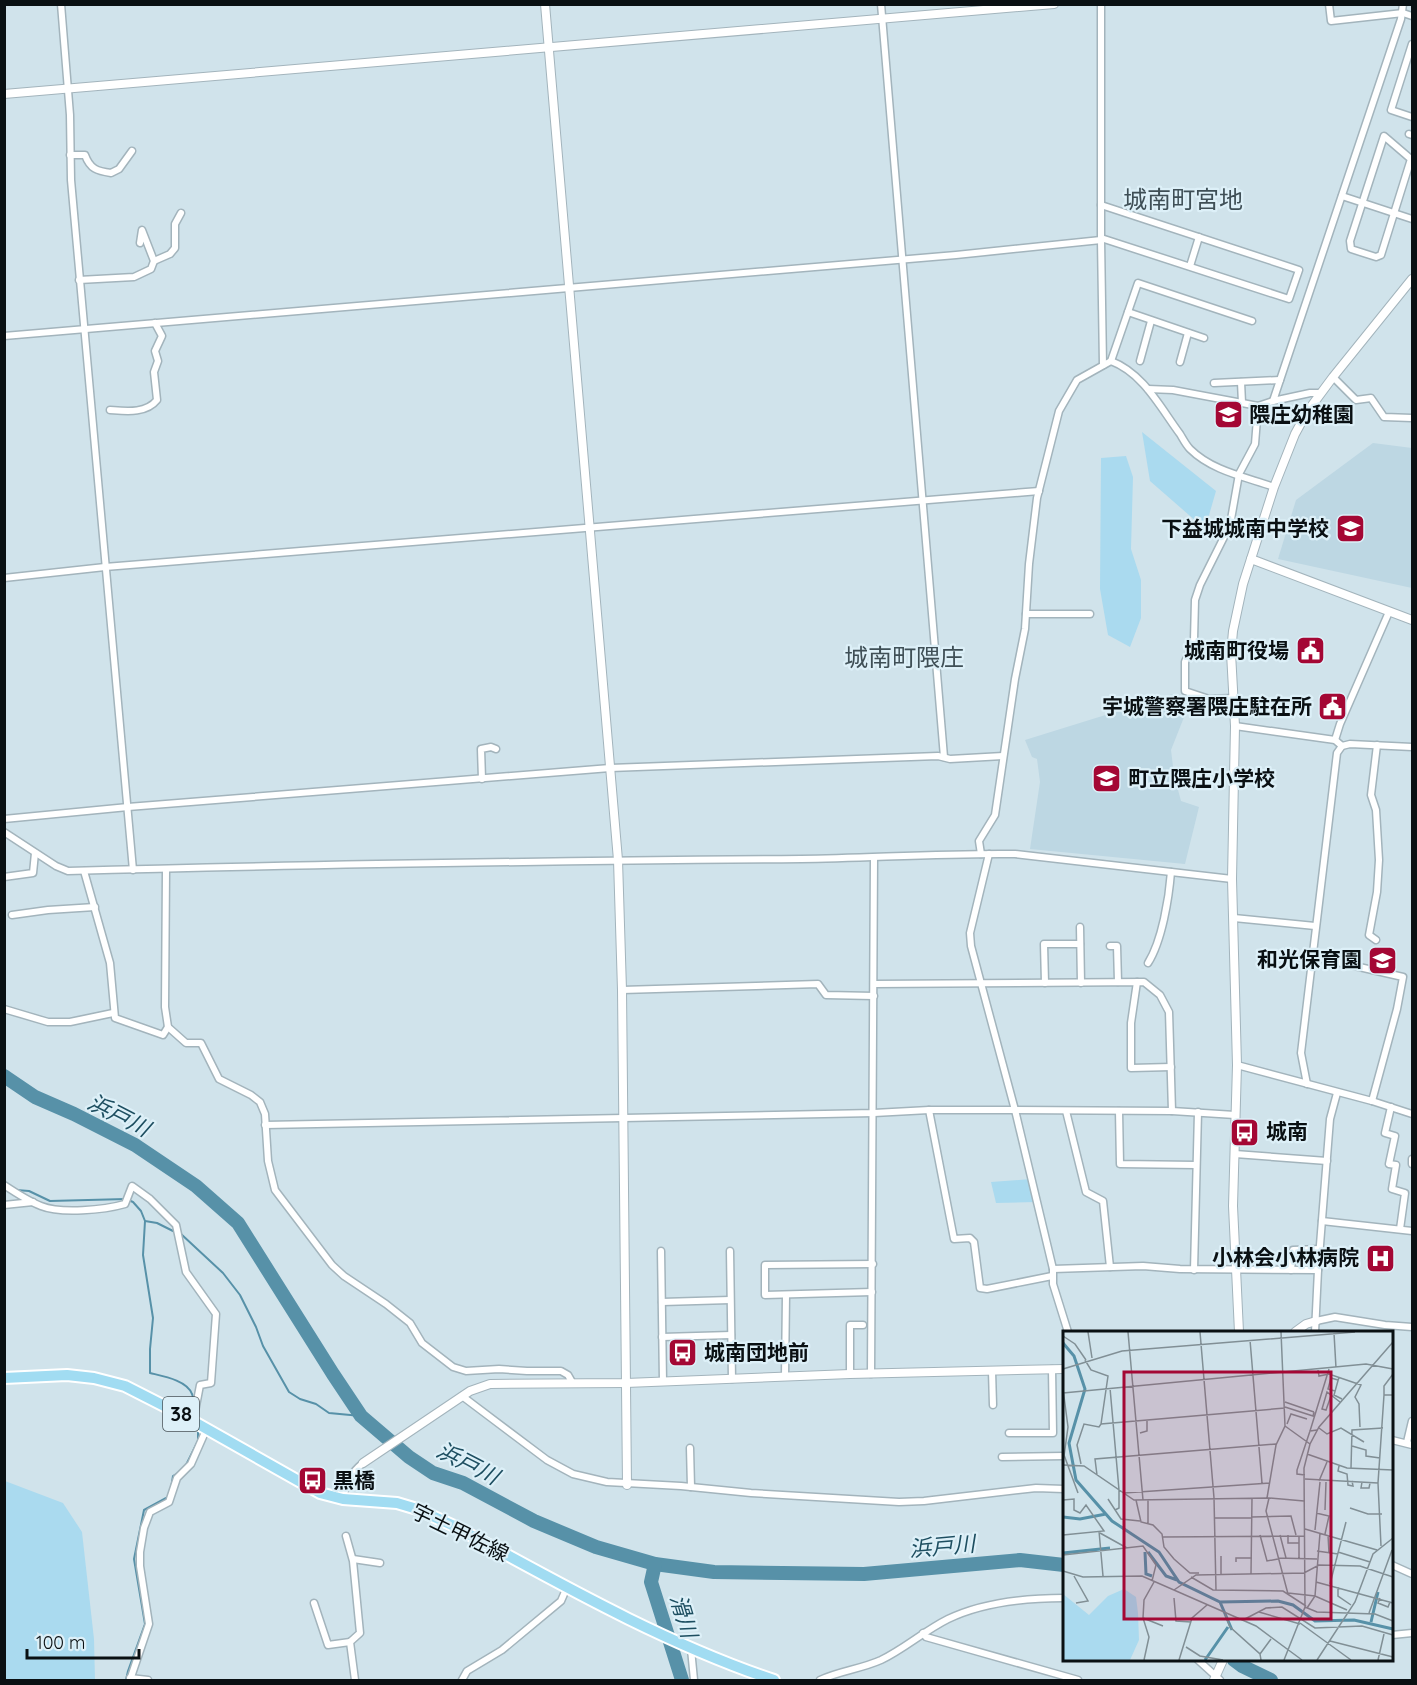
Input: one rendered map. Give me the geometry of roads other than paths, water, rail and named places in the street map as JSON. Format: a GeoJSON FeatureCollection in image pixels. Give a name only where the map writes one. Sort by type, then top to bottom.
{"type":"FeatureCollection","features":[{"type":"Feature","properties":{"kind":"main road","name":"宇土甲佐線"},"geometry":{"type":"LineString","coordinates":[[4,1378],[67,1375],[94,1378],[125,1386],[320,1493],[343,1499],[397,1503],[417,1509],[452,1525],[660,1635],[774,1680]]}},
{"type":"Feature","properties":{"kind":"street"},"geometry":{"type":"LineString","coordinates":[[61,4],[68,89],[70,180],[133,870]]}},
{"type":"Feature","properties":{"kind":"street"},"geometry":{"type":"LineString","coordinates":[[545,4],[618,860],[622,990],[627,1485]]}},
{"type":"Feature","properties":{"kind":"street"},"geometry":{"type":"LineString","coordinates":[[881,4],[944,757]]}},
{"type":"Feature","properties":{"kind":"street"},"geometry":{"type":"LineString","coordinates":[[4,94],[1054,4]]}},
{"type":"Feature","properties":{"kind":"street"},"geometry":{"type":"LineString","coordinates":[[1101,4],[1103,365]]}},
{"type":"Feature","properties":{"kind":"street"},"geometry":{"type":"LineString","coordinates":[[1329,4],[1331,21],[1403,13],[1413,16]]}},
{"type":"Feature","properties":{"kind":"street"},"geometry":{"type":"LineString","coordinates":[[1273,401],[1403,13],[1403,4]]}},
{"type":"Feature","properties":{"kind":"street"},"geometry":{"type":"LineString","coordinates":[[1413,44],[1391,110],[1413,117]]}},
{"type":"Feature","properties":{"kind":"street"},"geometry":{"type":"LineString","coordinates":[[1403,74],[1413,77]]}},
{"type":"Feature","properties":{"kind":"street"},"geometry":{"type":"LineString","coordinates":[[1383,136],[1412,159],[1381,255],[1376,257],[1351,249],[1350,241],[1383,136]]}},
{"type":"Feature","properties":{"kind":"street"},"geometry":{"type":"LineString","coordinates":[[70,155],[85,155],[88,164],[94,169],[111,173],[119,169],[132,151]]}},
{"type":"Feature","properties":{"kind":"street"},"geometry":{"type":"LineString","coordinates":[[1342,196],[1413,219]]}},
{"type":"Feature","properties":{"kind":"street"},"geometry":{"type":"LineString","coordinates":[[4,336],[902,259],[1101,239],[1289,299],[1299,270],[1101,205]]}},
{"type":"Feature","properties":{"kind":"street"},"geometry":{"type":"LineString","coordinates":[[154,261],[170,254],[175,248],[175,224],[181,213]]}},
{"type":"Feature","properties":{"kind":"street"},"geometry":{"type":"LineString","coordinates":[[79,280],[134,277],[151,269],[154,261],[142,230],[140,243]]}},
{"type":"Feature","properties":{"kind":"street"},"geometry":{"type":"LineString","coordinates":[[1190,266],[1199,237]]}},
{"type":"Feature","properties":{"kind":"street"},"geometry":{"type":"LineString","coordinates":[[1239,1331],[1233,1206],[1237,1065],[1232,879],[1235,726],[1231,653],[1233,631],[1251,558],[1295,434],[1333,377],[1413,279]]}},
{"type":"Feature","properties":{"kind":"street"},"geometry":{"type":"LineString","coordinates":[[981,854],[979,841],[995,815],[1026,614],[1029,564],[1039,491],[1059,411],[1077,380],[1111,361],[1138,283],[1252,321]]}},
{"type":"Feature","properties":{"kind":"street"},"geometry":{"type":"LineString","coordinates":[[1128,312],[1204,338]]}},
{"type":"Feature","properties":{"kind":"street"},"geometry":{"type":"LineString","coordinates":[[1140,361],[1151,321]]}},
{"type":"Feature","properties":{"kind":"street"},"geometry":{"type":"LineString","coordinates":[[110,410],[121,413],[140,410],[153,405],[157,400],[153,381],[158,361],[155,351],[162,336],[155,323]]}},
{"type":"Feature","properties":{"kind":"street"},"geometry":{"type":"LineString","coordinates":[[1180,362],[1188,333]]}},
{"type":"Feature","properties":{"kind":"street"},"geometry":{"type":"LineString","coordinates":[[1111,361],[1129,370],[1148,389],[1191,449],[1223,471],[1239,474],[1274,488]]}},
{"type":"Feature","properties":{"kind":"street"},"geometry":{"type":"LineString","coordinates":[[1333,377],[1356,400],[1371,398],[1384,417],[1413,418]]}},
{"type":"Feature","properties":{"kind":"street"},"geometry":{"type":"LineString","coordinates":[[1214,383],[1280,380]]}},
{"type":"Feature","properties":{"kind":"street"},"geometry":{"type":"LineString","coordinates":[[1242,382],[1242,403]]}},
{"type":"Feature","properties":{"kind":"street"},"geometry":{"type":"LineString","coordinates":[[1148,389],[1173,390],[1258,406],[1310,393],[1321,393]]}},
{"type":"Feature","properties":{"kind":"street"},"geometry":{"type":"LineString","coordinates":[[1234,698],[1209,699],[1185,691],[1185,662],[1194,640],[1195,600],[1200,585],[1230,525],[1239,474],[1255,444],[1258,406]]}},
{"type":"Feature","properties":{"kind":"street"},"geometry":{"type":"LineString","coordinates":[[4,578],[105,567],[1039,491]]}},
{"type":"Feature","properties":{"kind":"street"},"geometry":{"type":"LineString","coordinates":[[1251,558],[1413,620]]}},
{"type":"Feature","properties":{"kind":"street"},"geometry":{"type":"LineString","coordinates":[[1335,740],[1389,612]]}},
{"type":"Feature","properties":{"kind":"street"},"geometry":{"type":"LineString","coordinates":[[1026,614],[1090,614]]}},
{"type":"Feature","properties":{"kind":"street"},"geometry":{"type":"LineString","coordinates":[[1235,726],[1335,740],[1342,746]]}},
{"type":"Feature","properties":{"kind":"street"},"geometry":{"type":"LineString","coordinates":[[1307,1084],[1301,1053],[1337,753],[1342,746],[1350,744],[1413,747]]}},
{"type":"Feature","properties":{"kind":"street"},"geometry":{"type":"LineString","coordinates":[[1376,940],[1369,935],[1377,892],[1379,860],[1376,810],[1371,795],[1377,745]]}},
{"type":"Feature","properties":{"kind":"street"},"geometry":{"type":"LineString","coordinates":[[482,779],[481,749],[491,747],[496,749]]}},
{"type":"Feature","properties":{"kind":"street"},"geometry":{"type":"LineString","coordinates":[[4,819],[610,768],[1003,756]]}},
{"type":"Feature","properties":{"kind":"street"},"geometry":{"type":"LineString","coordinates":[[4,832],[34,853],[68,872],[1015,854],[1232,879]]}},
{"type":"Feature","properties":{"kind":"street"},"geometry":{"type":"LineString","coordinates":[[4,878],[33,873],[34,853]]}},
{"type":"Feature","properties":{"kind":"street"},"geometry":{"type":"LineString","coordinates":[[989,854],[970,933],[971,946],[1015,1110],[1053,1272],[1053,1284],[1068,1331]]}},
{"type":"Feature","properties":{"kind":"street"},"geometry":{"type":"LineString","coordinates":[[872,1374],[874,858]]}},
{"type":"Feature","properties":{"kind":"street"},"geometry":{"type":"LineString","coordinates":[[166,870],[165,1007],[168,1027],[173,1034],[186,1043],[201,1043],[219,1079],[260,1102],[265,1114],[271,1177],[275,1190],[332,1265],[410,1323],[423,1343],[453,1367],[466,1371],[499,1369],[561,1371],[572,1382]]}},
{"type":"Feature","properties":{"kind":"street"},"geometry":{"type":"LineString","coordinates":[[84,871],[111,971],[115,1018],[163,1035],[168,1027]]}},
{"type":"Feature","properties":{"kind":"street"},"geometry":{"type":"LineString","coordinates":[[1148,963],[1156,951],[1170,893],[1171,872]]}},
{"type":"Feature","properties":{"kind":"street"},"geometry":{"type":"LineString","coordinates":[[12,915],[95,907]]}},
{"type":"Feature","properties":{"kind":"street"},"geometry":{"type":"LineString","coordinates":[[1234,918],[1315,926]]}},
{"type":"Feature","properties":{"kind":"street"},"geometry":{"type":"LineString","coordinates":[[1080,927],[1081,982]]}},
{"type":"Feature","properties":{"kind":"street"},"geometry":{"type":"LineString","coordinates":[[1045,983],[1044,944],[1080,944]]}},
{"type":"Feature","properties":{"kind":"street"},"geometry":{"type":"LineString","coordinates":[[1110,946],[1117,946],[1118,982]]}},
{"type":"Feature","properties":{"kind":"street"},"geometry":{"type":"LineString","coordinates":[[1311,956],[1403,977],[1397,1009],[1372,1101]]}},
{"type":"Feature","properties":{"kind":"street"},"geometry":{"type":"LineString","coordinates":[[1137,982],[1131,1023],[1131,1068],[1171,1067]]}},
{"type":"Feature","properties":{"kind":"street"},"geometry":{"type":"LineString","coordinates":[[875,984],[1144,982],[1160,995],[1169,1012],[1172,1111]]}},
{"type":"Feature","properties":{"kind":"street"},"geometry":{"type":"LineString","coordinates":[[622,990],[818,984],[826,995],[874,996]]}},
{"type":"Feature","properties":{"kind":"street"},"geometry":{"type":"LineString","coordinates":[[4,1008],[48,1022],[70,1022],[113,1013]]}},
{"type":"Feature","properties":{"kind":"street"},"geometry":{"type":"LineString","coordinates":[[1237,1065],[1413,1114]]}},
{"type":"Feature","properties":{"kind":"street"},"geometry":{"type":"LineString","coordinates":[[1315,1331],[1330,1119],[1337,1093]]}},
{"type":"Feature","properties":{"kind":"street"},"geometry":{"type":"LineString","coordinates":[[1391,1107],[1385,1133],[1395,1136],[1389,1158],[1389,1164],[1396,1165],[1392,1189],[1405,1193],[1400,1229]]}},
{"type":"Feature","properties":{"kind":"street"},"geometry":{"type":"LineString","coordinates":[[265,1125],[929,1110],[1172,1111],[1235,1115]]}},
{"type":"Feature","properties":{"kind":"street"},"geometry":{"type":"LineString","coordinates":[[929,1110],[954,1239],[970,1238],[974,1242],[980,1288],[987,1289],[1053,1272],[1110,1267],[1318,1270]]}},
{"type":"Feature","properties":{"kind":"street"},"geometry":{"type":"LineString","coordinates":[[1066,1111],[1086,1192],[1103,1201],[1110,1267]]}},
{"type":"Feature","properties":{"kind":"street"},"geometry":{"type":"LineString","coordinates":[[1119,1111],[1120,1164],[1197,1165]]}},
{"type":"Feature","properties":{"kind":"street"},"geometry":{"type":"LineString","coordinates":[[1194,1270],[1198,1112]]}},
{"type":"Feature","properties":{"kind":"street"},"geometry":{"type":"LineString","coordinates":[[1234,1154],[1327,1161]]}},
{"type":"Feature","properties":{"kind":"street"},"geometry":{"type":"LineString","coordinates":[[1412,1164],[1413,1159]]}},
{"type":"Feature","properties":{"kind":"street"},"geometry":{"type":"LineString","coordinates":[[4,1185],[44,1207],[59,1209],[111,1208],[125,1204],[132,1186],[150,1199],[176,1225],[186,1272],[216,1314],[211,1383],[200,1385],[193,1422]]}},
{"type":"Feature","properties":{"kind":"street"},"geometry":{"type":"LineString","coordinates":[[4,1205],[33,1202]]}},
{"type":"Feature","properties":{"kind":"street"},"geometry":{"type":"LineString","coordinates":[[1322,1221],[1413,1231]]}},
{"type":"Feature","properties":{"kind":"street"},"geometry":{"type":"LineString","coordinates":[[1291,1270],[1293,1250],[1320,1250]]}},
{"type":"Feature","properties":{"kind":"street"},"geometry":{"type":"LineString","coordinates":[[662,1251],[663,1381]]}},
{"type":"Feature","properties":{"kind":"street"},"geometry":{"type":"LineString","coordinates":[[730,1251],[732,1379]]}},
{"type":"Feature","properties":{"kind":"street"},"geometry":{"type":"LineString","coordinates":[[872,1292],[765,1295],[765,1265],[873,1264]]}},
{"type":"Feature","properties":{"kind":"street"},"geometry":{"type":"LineString","coordinates":[[785,1376],[786,1295]]}},
{"type":"Feature","properties":{"kind":"street"},"geometry":{"type":"LineString","coordinates":[[662,1302],[730,1300]]}},
{"type":"Feature","properties":{"kind":"street"},"geometry":{"type":"LineString","coordinates":[[1296,1331],[1306,1324],[1335,1317],[1413,1327]]}},
{"type":"Feature","properties":{"kind":"street"},"geometry":{"type":"LineString","coordinates":[[850,1374],[850,1325],[863,1325]]}},
{"type":"Feature","properties":{"kind":"street"},"geometry":{"type":"LineString","coordinates":[[662,1337],[730,1335]]}},
{"type":"Feature","properties":{"kind":"street"},"geometry":{"type":"LineString","coordinates":[[343,1499],[351,1473],[363,1463],[470,1391],[490,1384],[627,1383],[785,1376],[1063,1369]]}},
{"type":"Feature","properties":{"kind":"street"},"geometry":{"type":"LineString","coordinates":[[1052,1370],[1053,1432]]}},
{"type":"Feature","properties":{"kind":"street"},"geometry":{"type":"LineString","coordinates":[[992,1371],[993,1405]]}},
{"type":"Feature","properties":{"kind":"street"},"geometry":{"type":"LineString","coordinates":[[459,1398],[547,1460],[590,1479],[627,1485],[691,1487],[899,1502],[1036,1488],[1063,1489]]}},
{"type":"Feature","properties":{"kind":"street"},"geometry":{"type":"LineString","coordinates":[[1393,1440],[1410,1444],[1413,1420]]}},
{"type":"Feature","properties":{"kind":"street"},"geometry":{"type":"LineString","coordinates":[[148,1680],[130,1679],[149,1624],[147,1597],[140,1566],[144,1528],[150,1512],[169,1502],[177,1478],[191,1464],[206,1430]]}},
{"type":"Feature","properties":{"kind":"street"},"geometry":{"type":"LineString","coordinates":[[1009,1433],[1061,1432]]}},
{"type":"Feature","properties":{"kind":"street"},"geometry":{"type":"LineString","coordinates":[[690,1448],[691,1487]]}},
{"type":"Feature","properties":{"kind":"street"},"geometry":{"type":"LineString","coordinates":[[1002,1457],[1063,1456]]}},
{"type":"Feature","properties":{"kind":"street"},"geometry":{"type":"LineString","coordinates":[[314,1603],[328,1645],[350,1642],[360,1633],[353,1559],[345,1536]]}},
{"type":"Feature","properties":{"kind":"street"},"geometry":{"type":"LineString","coordinates":[[353,1559],[380,1563]]}},
{"type":"Feature","properties":{"kind":"street"},"geometry":{"type":"LineString","coordinates":[[1393,1564],[1413,1574]]}},
{"type":"Feature","properties":{"kind":"street"},"geometry":{"type":"LineString","coordinates":[[462,1680],[467,1671],[502,1650],[561,1600],[567,1587]]}},
{"type":"Feature","properties":{"kind":"street"},"geometry":{"type":"LineString","coordinates":[[820,1680],[865,1667],[948,1619],[986,1606],[1021,1600],[1063,1598]]}},
{"type":"Feature","properties":{"kind":"street"},"geometry":{"type":"LineString","coordinates":[[1393,1635],[1413,1633]]}},
{"type":"Feature","properties":{"kind":"street"},"geometry":{"type":"LineString","coordinates":[[923,1634],[926,1637],[1078,1680]]}},
{"type":"Feature","properties":{"kind":"street"},"geometry":{"type":"LineString","coordinates":[[350,1642],[355,1680]]}},
{"type":"Feature","properties":{"kind":"street"},"geometry":{"type":"LineString","coordinates":[[691,1649],[694,1680]]}},
{"type":"Feature","properties":{"kind":"street"},"geometry":{"type":"LineString","coordinates":[[1200,1661],[1217,1679]]}},
{"type":"Feature","properties":{"kind":"street"},"geometry":{"type":"LineString","coordinates":[[1217,1679],[1221,1663]]}},
{"type":"Feature","properties":{"kind":"waterway","name":"浜戸川"},"geometry":{"type":"LineString","coordinates":[[4,1076],[35,1097],[135,1145],[196,1186],[238,1223],[361,1416],[409,1457],[433,1473],[463,1483],[534,1521],[596,1547],[655,1564],[714,1572],[864,1574],[1020,1560],[1063,1565]]}},
{"type":"Feature","properties":{"kind":"waterway"},"geometry":{"type":"LineString","coordinates":[[16,1190],[29,1191],[50,1201],[126,1199],[133,1202],[141,1211],[145,1221],[143,1255],[153,1318],[150,1373],[174,1379],[185,1385],[193,1396],[193,1409]]}},
{"type":"Feature","properties":{"kind":"waterway"},"geometry":{"type":"LineString","coordinates":[[145,1221],[157,1223],[175,1232]]}},
{"type":"Feature","properties":{"kind":"waterway"},"geometry":{"type":"LineString","coordinates":[[181,1234],[223,1273],[240,1295],[263,1346],[289,1392],[300,1399],[316,1404],[329,1413],[361,1416]]}},
{"type":"Feature","properties":{"kind":"waterway"},"geometry":{"type":"LineString","coordinates":[[186,1465],[198,1441],[198,1429]]}},
{"type":"Feature","properties":{"kind":"waterway"},"geometry":{"type":"LineString","coordinates":[[171,1489],[173,1476],[178,1473]]}},
{"type":"Feature","properties":{"kind":"waterway"},"geometry":{"type":"LineString","coordinates":[[126,1680],[145,1624],[134,1559],[144,1510],[168,1497]]}},
{"type":"Feature","properties":{"kind":"waterway","name":"滑川"},"geometry":{"type":"LineString","coordinates":[[655,1564],[651,1582],[682,1680]]}},
{"type":"Feature","properties":{"kind":"waterway","name":"浜戸川"},"geometry":{"type":"LineString","coordinates":[[1235,1661],[1271,1680]]}},
{"type":"Feature","properties":{"kind":"place","name":"隈庄幼稚園"},"geometry":{"type":"Point","coordinates":[1228,415]}},
{"type":"Feature","properties":{"kind":"place","name":"下益城城南中学校"},"geometry":{"type":"Point","coordinates":[1350,529]}},
{"type":"Feature","properties":{"kind":"place","name":"城南町役場"},"geometry":{"type":"Point","coordinates":[1310,651]}},
{"type":"Feature","properties":{"kind":"place","name":"宇城警察署隈庄駐在所"},"geometry":{"type":"Point","coordinates":[1333,707]}},
{"type":"Feature","properties":{"kind":"place","name":"町立隈庄小学校"},"geometry":{"type":"Point","coordinates":[1107,779]}},
{"type":"Feature","properties":{"kind":"place","name":"和光保育園"},"geometry":{"type":"Point","coordinates":[1383,960]}},
{"type":"Feature","properties":{"kind":"place","name":"城南"},"geometry":{"type":"Point","coordinates":[1245,1132]}},
{"type":"Feature","properties":{"kind":"place","name":"小林会小林病院"},"geometry":{"type":"Point","coordinates":[1380,1258]}},
{"type":"Feature","properties":{"kind":"place","name":"城南団地前"},"geometry":{"type":"Point","coordinates":[683,1353]}},
{"type":"Feature","properties":{"kind":"place","name":"黒橋"},"geometry":{"type":"Point","coordinates":[312,1481]}},
{"type":"Feature","properties":{"kind":"district","name":"城南町宮地"},"geometry":{"type":"Point","coordinates":[1183,200]}},
{"type":"Feature","properties":{"kind":"district","name":"城南町隈庄"},"geometry":{"type":"Point","coordinates":[904,658]}}]}
